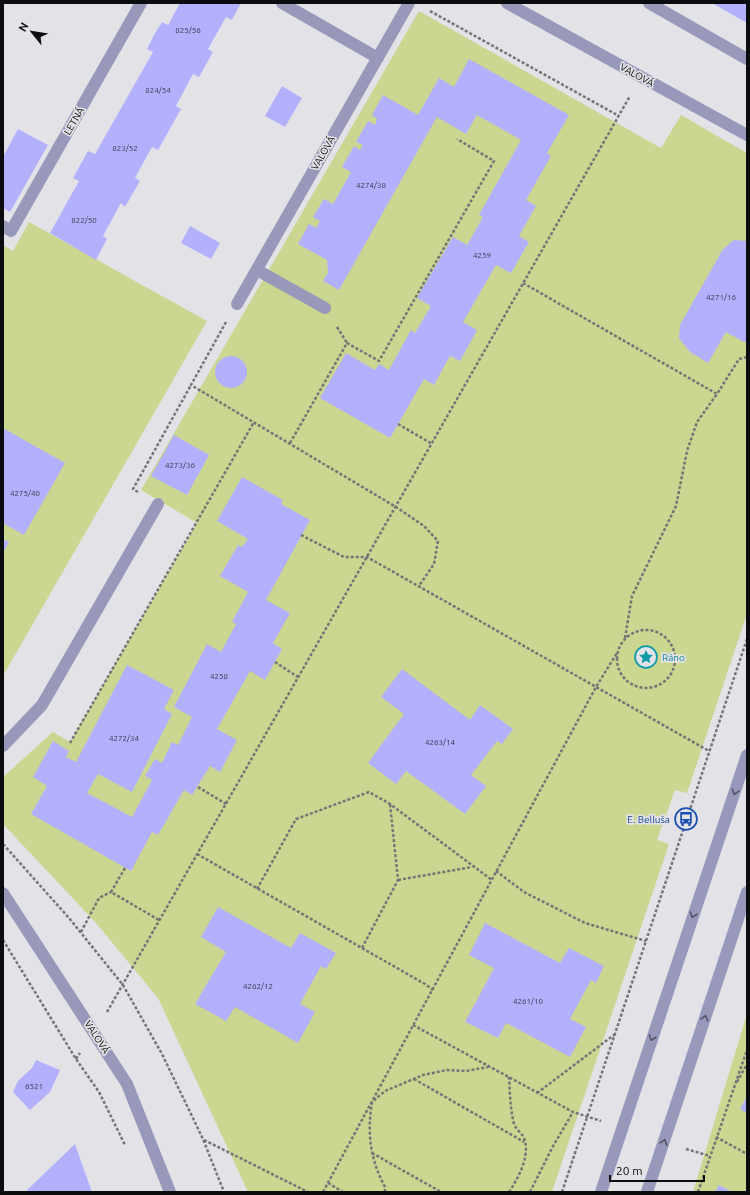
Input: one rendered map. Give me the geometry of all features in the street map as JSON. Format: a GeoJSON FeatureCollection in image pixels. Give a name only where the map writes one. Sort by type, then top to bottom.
{"type":"FeatureCollection","features":[{"type":"Feature","properties":{"kind":"street","name":"LETNÁ"},"geometry":{"type":"LineString","coordinates":[[3,226],[11,231],[141,3]]}},
{"type":"Feature","properties":{"kind":"street"},"geometry":{"type":"LineString","coordinates":[[282,3],[378,58]]}},
{"type":"Feature","properties":{"kind":"street","name":"VALOVÁ"},"geometry":{"type":"LineString","coordinates":[[237,304],[409,3]]}},
{"type":"Feature","properties":{"kind":"street","name":"VALOVÁ"},"geometry":{"type":"LineString","coordinates":[[507,3],[747,135]]}},
{"type":"Feature","properties":{"kind":"street"},"geometry":{"type":"LineString","coordinates":[[649,3],[747,59]]}},
{"type":"Feature","properties":{"kind":"street"},"geometry":{"type":"LineString","coordinates":[[257,270],[325,308]]}},
{"type":"Feature","properties":{"kind":"street"},"geometry":{"type":"LineString","coordinates":[[3,746],[42,704],[158,504]]}},
{"type":"Feature","properties":{"kind":"street"},"geometry":{"type":"LineString","coordinates":[[601,1192],[747,755]]}},
{"type":"Feature","properties":{"kind":"street"},"geometry":{"type":"LineString","coordinates":[[647,1192],[747,892]]}},
{"type":"Feature","properties":{"kind":"street","name":"VALOVÁ"},"geometry":{"type":"LineString","coordinates":[[3,893],[127,1084],[170,1192]]}},
{"type":"Feature","properties":{"kind":"path"},"geometry":{"type":"LineString","coordinates":[[429,10],[619,116]]}},
{"type":"Feature","properties":{"kind":"path"},"geometry":{"type":"LineString","coordinates":[[76,1059],[94,1034],[641,77]]}},
{"type":"Feature","properties":{"kind":"path"},"geometry":{"type":"LineString","coordinates":[[290,443],[347,343],[379,361],[494,161],[457,140]]}},
{"type":"Feature","properties":{"kind":"path"},"geometry":{"type":"LineString","coordinates":[[523,283],[717,394]]}},
{"type":"Feature","properties":{"kind":"path"},"geometry":{"type":"LineString","coordinates":[[158,504],[133,489],[237,304]]}},
{"type":"Feature","properties":{"kind":"path"},"geometry":{"type":"LineString","coordinates":[[323,1192],[596,687],[625,638],[632,596],[676,506],[687,451],[696,422],[717,394],[739,359],[747,357]]}},
{"type":"Feature","properties":{"kind":"path"},"geometry":{"type":"LineString","coordinates":[[191,385],[396,507],[424,526],[438,541],[434,564],[419,586]]}},
{"type":"Feature","properties":{"kind":"path"},"geometry":{"type":"LineString","coordinates":[[70,743],[254,422]]}},
{"type":"Feature","properties":{"kind":"path"},"geometry":{"type":"LineString","coordinates":[[398,424],[432,444]]}},
{"type":"Feature","properties":{"kind":"path"},"geometry":{"type":"LineString","coordinates":[[302,535],[344,557],[367,557],[709,751]]}},
{"type":"Feature","properties":{"kind":"path"},"geometry":{"type":"LineString","coordinates":[[617,653],[617,662],[620,672],[625,680],[643,688],[652,687],[661,683],[669,677],[674,668],[675,659],[673,649],[669,640],[661,634],[652,630],[643,630],[633,632],[625,638]]}},
{"type":"Feature","properties":{"kind":"path"},"geometry":{"type":"LineString","coordinates":[[562,1192],[747,639]]}},
{"type":"Feature","properties":{"kind":"path"},"geometry":{"type":"LineString","coordinates":[[275,662],[298,677]]}},
{"type":"Feature","properties":{"kind":"path"},"geometry":{"type":"LineString","coordinates":[[198,787],[226,804]]}},
{"type":"Feature","properties":{"kind":"path"},"geometry":{"type":"LineString","coordinates":[[257,889],[296,818],[368,792],[390,804],[492,880]]}},
{"type":"Feature","properties":{"kind":"path"},"geometry":{"type":"LineString","coordinates":[[362,948],[398,880],[390,804]]}},
{"type":"Feature","properties":{"kind":"path"},"geometry":{"type":"LineString","coordinates":[[3,844],[81,932],[122,985],[162,1054],[203,1139],[224,1192]]}},
{"type":"Feature","properties":{"kind":"path"},"geometry":{"type":"LineString","coordinates":[[197,854],[425,984],[432,990]]}},
{"type":"Feature","properties":{"kind":"path"},"geometry":{"type":"LineString","coordinates":[[398,880],[472,866]]}},
{"type":"Feature","properties":{"kind":"path"},"geometry":{"type":"LineString","coordinates":[[81,932],[99,898],[111,892],[125,868]]}},
{"type":"Feature","properties":{"kind":"path"},"geometry":{"type":"LineString","coordinates":[[496,871],[524,892],[585,922],[646,941]]}},
{"type":"Feature","properties":{"kind":"path"},"geometry":{"type":"LineString","coordinates":[[111,892],[159,920]]}},
{"type":"Feature","properties":{"kind":"path"},"geometry":{"type":"LineString","coordinates":[[3,940],[76,1059],[99,1092],[128,1152]]}},
{"type":"Feature","properties":{"kind":"path"},"geometry":{"type":"LineString","coordinates":[[413,1025],[573,1112],[552,1148],[530,1192]]}},
{"type":"Feature","properties":{"kind":"path"},"geometry":{"type":"LineString","coordinates":[[537,1093],[615,1035]]}},
{"type":"Feature","properties":{"kind":"path"},"geometry":{"type":"LineString","coordinates":[[698,1192],[747,1050]]}},
{"type":"Feature","properties":{"kind":"path"},"geometry":{"type":"LineString","coordinates":[[733,1089],[747,1064]]}},
{"type":"Feature","properties":{"kind":"path"},"geometry":{"type":"LineString","coordinates":[[385,1192],[385,1187],[378,1173],[371,1152],[369,1122],[372,1102],[385,1091],[414,1079],[447,1070],[466,1071],[489,1066]]}},
{"type":"Feature","properties":{"kind":"path"},"geometry":{"type":"LineString","coordinates":[[509,1077],[511,1111],[516,1128],[523,1136],[526,1146],[523,1164],[509,1192]]}},
{"type":"Feature","properties":{"kind":"path"},"geometry":{"type":"LineString","coordinates":[[414,1079],[524,1142]]}},
{"type":"Feature","properties":{"kind":"path"},"geometry":{"type":"LineString","coordinates":[[716,1137],[747,1154]]}},
{"type":"Feature","properties":{"kind":"path"},"geometry":{"type":"LineString","coordinates":[[203,1139],[308,1192]]}},
{"type":"Feature","properties":{"kind":"path"},"geometry":{"type":"LineString","coordinates":[[371,1152],[441,1192]]}},
{"type":"Feature","properties":{"kind":"path"},"geometry":{"type":"LineString","coordinates":[[328,1183],[343,1192]]}},
{"type":"Feature","properties":{"kind":"green space"},"geometry":{"type":"Polygon","coordinates":[[[419,11],[661,148],[681,115],[747,153],[747,614],[687,793],[675,790],[657,840],[669,844],[552,1192],[248,1192],[158,998],[96,923],[3,824],[3,777],[53,732],[70,742],[197,523],[141,490],[419,11]]]}},
{"type":"Feature","properties":{"kind":"green space"},"geometry":{"type":"Polygon","coordinates":[[[29,222],[207,321],[3,676],[3,245],[13,251],[29,222]]]}},
{"type":"Feature","properties":{"kind":"green space"},"geometry":{"type":"Polygon","coordinates":[[[747,1014],[747,1192],[693,1192],[747,1014]]]}},
{"type":"Feature","properties":{"kind":"building"},"geometry":{"type":"Polygon","coordinates":[[[180,3],[241,3],[232,20],[226,17],[208,49],[213,52],[199,77],[193,74],[176,106],[181,109],[158,150],[152,147],[135,178],[140,181],[125,207],[121,203],[103,236],[107,239],[96,260],[50,233],[79,181],[73,178],[88,151],[95,154],[153,52],[147,49],[154,35],[162,22],[168,25],[180,3]]]}},
{"type":"Feature","properties":{"kind":"building"},"geometry":{"type":"Polygon","coordinates":[[[712,3],[747,3],[747,23],[712,3]]]}},
{"type":"Feature","properties":{"kind":"building"},"geometry":{"type":"Polygon","coordinates":[[[469,59],[569,115],[547,153],[551,156],[526,200],[536,206],[519,236],[529,242],[511,273],[496,265],[463,322],[477,330],[460,361],[450,356],[434,385],[424,379],[390,438],[320,398],[346,353],[375,370],[379,364],[389,370],[411,330],[415,333],[431,306],[417,298],[453,237],[467,245],[483,217],[479,215],[521,140],[477,115],[466,134],[437,117],[339,290],[323,281],[328,273],[327,260],[298,244],[309,224],[316,228],[320,221],[313,217],[324,199],[333,204],[351,172],[342,167],[354,146],[360,150],[363,145],[356,142],[368,121],[375,125],[377,119],[372,115],[383,95],[418,115],[439,78],[454,87],[469,59]]]}},
{"type":"Feature","properties":{"kind":"building"},"geometry":{"type":"Polygon","coordinates":[[[282,86],[302,98],[285,127],[265,116],[282,86]]]}},
{"type":"Feature","properties":{"kind":"building"},"geometry":{"type":"Polygon","coordinates":[[[18,129],[48,145],[10,212],[3,208],[3,157],[18,129]]]}},
{"type":"Feature","properties":{"kind":"building"},"geometry":{"type":"Polygon","coordinates":[[[190,226],[220,243],[211,259],[181,243],[190,226]]]}},
{"type":"Feature","properties":{"kind":"building"},"geometry":{"type":"Polygon","coordinates":[[[734,240],[747,241],[747,342],[744,342],[726,332],[708,363],[690,352],[679,338],[680,325],[723,249],[734,240]]]}},
{"type":"Feature","properties":{"kind":"building"},"geometry":{"type":"Polygon","coordinates":[[[228,356],[234,356],[244,363],[247,372],[246,378],[240,385],[234,388],[228,388],[218,381],[215,375],[215,369],[222,359],[228,356]]]}},
{"type":"Feature","properties":{"kind":"building"},"geometry":{"type":"Polygon","coordinates":[[[3,428],[65,463],[24,535],[3,523],[3,428]]]}},
{"type":"Feature","properties":{"kind":"building"},"geometry":{"type":"Polygon","coordinates":[[[174,435],[209,455],[187,495],[151,476],[174,435]]]}},
{"type":"Feature","properties":{"kind":"building"},"geometry":{"type":"Polygon","coordinates":[[[242,477],[283,500],[281,504],[310,520],[266,600],[290,613],[273,643],[282,649],[265,680],[250,671],[217,729],[237,740],[220,772],[210,766],[192,795],[184,790],[158,835],[152,832],[131,871],[31,814],[47,786],[33,777],[53,741],[69,751],[66,757],[76,762],[127,665],[174,690],[164,709],[172,714],[132,792],[98,774],[87,793],[132,817],[152,780],[145,776],[155,759],[162,763],[172,742],[178,745],[192,717],[174,707],[207,644],[221,652],[236,624],[232,622],[248,592],[220,576],[238,545],[242,547],[248,539],[217,521],[242,477]]]}},
{"type":"Feature","properties":{"kind":"building"},"geometry":{"type":"Polygon","coordinates":[[[3,539],[9,542],[3,553],[3,539]]]}},
{"type":"Feature","properties":{"kind":"building"},"geometry":{"type":"Polygon","coordinates":[[[402,669],[470,720],[480,705],[513,729],[502,744],[497,741],[471,775],[486,786],[465,814],[406,771],[396,784],[368,763],[404,714],[381,697],[402,669]]]}},
{"type":"Feature","properties":{"kind":"building"},"geometry":{"type":"Polygon","coordinates":[[[218,907],[291,948],[300,933],[336,953],[326,969],[321,966],[300,1004],[315,1012],[298,1043],[235,1007],[226,1021],[195,1004],[226,952],[201,937],[218,907]]]}},
{"type":"Feature","properties":{"kind":"building"},"geometry":{"type":"Polygon","coordinates":[[[485,923],[560,963],[569,948],[604,966],[596,983],[591,980],[570,1019],[586,1027],[570,1057],[506,1023],[498,1038],[465,1022],[494,968],[469,955],[485,923]]]}},
{"type":"Feature","properties":{"kind":"building"},"geometry":{"type":"Polygon","coordinates":[[[36,1060],[60,1070],[50,1092],[30,1110],[13,1092],[18,1081],[32,1068],[36,1060]]]}},
{"type":"Feature","properties":{"kind":"building"},"geometry":{"type":"Polygon","coordinates":[[[747,1096],[747,1113],[740,1109],[747,1096]]]}},
{"type":"Feature","properties":{"kind":"building"},"geometry":{"type":"Polygon","coordinates":[[[75,1144],[92,1192],[25,1192],[75,1144]]]}},
{"type":"Feature","properties":{"kind":"building"},"geometry":{"type":"Polygon","coordinates":[[[719,1185],[732,1192],[715,1192],[719,1185]]]}},
{"type":"Feature","properties":{"kind":"place","name":"Ráno"},"geometry":{"type":"Point","coordinates":[646,657]}},
{"type":"Feature","properties":{"kind":"place","name":"E. Belluša"},"geometry":{"type":"Point","coordinates":[686,819]}}]}
